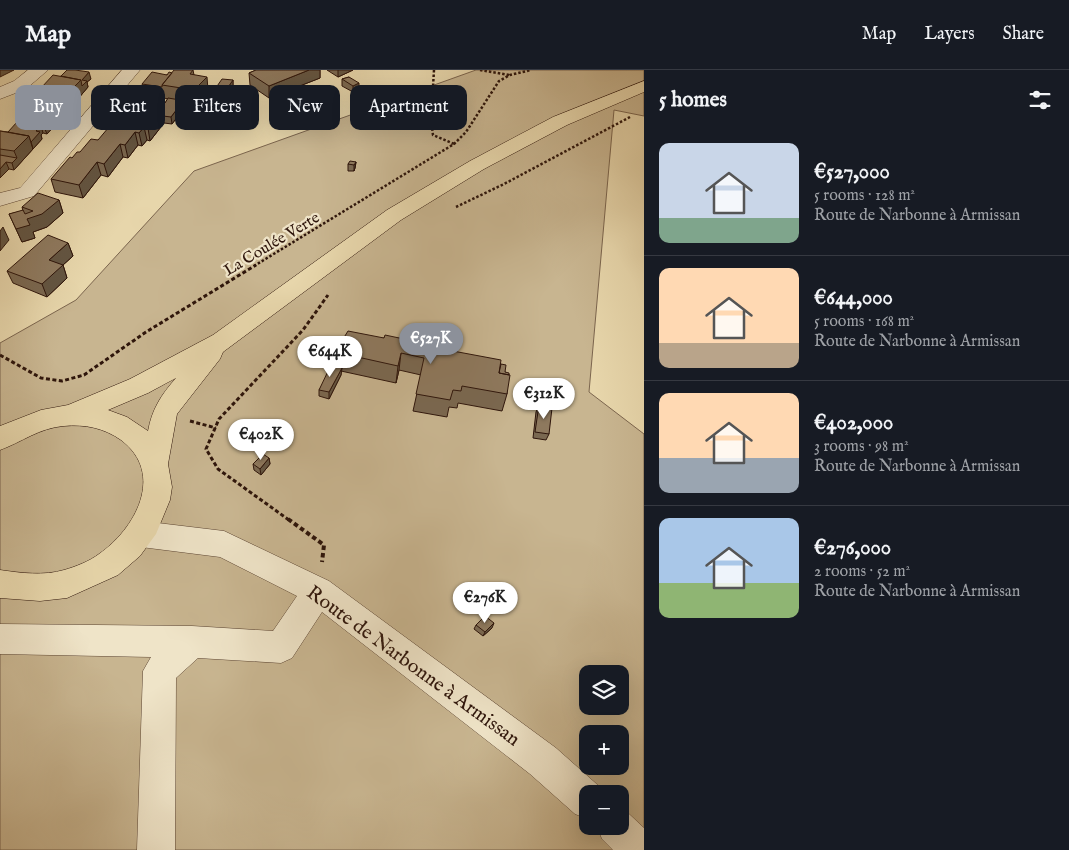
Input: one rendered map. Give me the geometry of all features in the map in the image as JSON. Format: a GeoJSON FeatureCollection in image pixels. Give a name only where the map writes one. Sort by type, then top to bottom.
{"type":"FeatureCollection","features":[{"type":"Feature","properties":{"kind":"main road"},"geometry":{"type":"LineString","coordinates":[[72,415],[139,386],[222,341],[394,215],[469,170],[560,121],[644,86]]}},
{"type":"Feature","properties":{"kind":"main road"},"geometry":{"type":"LineString","coordinates":[[0,584],[32,589],[66,584],[109,564],[141,534],[154,510],[158,485],[155,463],[164,414],[170,402],[222,341]]}},
{"type":"Feature","properties":{"kind":"main road"},"geometry":{"type":"LineString","coordinates":[[0,439],[11,431],[39,420],[72,415],[100,417],[124,427],[143,442],[155,463]]}},
{"type":"Feature","properties":{"kind":"street"},"geometry":{"type":"LineString","coordinates":[[0,94],[20,85],[39,70]]}},
{"type":"Feature","properties":{"kind":"street"},"geometry":{"type":"LineString","coordinates":[[0,200],[27,192],[131,70]]}},
{"type":"Feature","properties":{"kind":"street","name":"Route de Narbonne à Armissan"},"geometry":{"type":"LineString","coordinates":[[141,534],[224,544],[318,591],[543,761],[579,793]]}},
{"type":"Feature","properties":{"kind":"street"},"geometry":{"type":"LineString","coordinates":[[0,639],[192,642],[281,647],[318,591]]}},
{"type":"Feature","properties":{"kind":"street"},"geometry":{"type":"LineString","coordinates":[[156,850],[160,671],[192,642]]}},
{"type":"Feature","properties":{"kind":"street"},"geometry":{"type":"LineString","coordinates":[[624,835],[640,850]]}},
{"type":"Feature","properties":{"kind":"path"},"geometry":{"type":"LineString","coordinates":[[434,70],[431,120],[433,135],[454,144]]}},
{"type":"Feature","properties":{"kind":"path"},"geometry":{"type":"LineString","coordinates":[[480,70],[510,75]]}},
{"type":"Feature","properties":{"kind":"path","name":"La Coulée Verte"},"geometry":{"type":"LineString","coordinates":[[0,355],[41,378],[62,381],[84,375],[146,332],[454,144],[466,132],[499,81],[510,75],[531,70]]}},
{"type":"Feature","properties":{"kind":"path"},"geometry":{"type":"LineString","coordinates":[[455,207],[504,184],[635,114]]}},
{"type":"Feature","properties":{"kind":"path"},"geometry":{"type":"LineString","coordinates":[[318,591],[324,545],[218,469],[206,449],[219,419],[303,330],[329,293]]}},
{"type":"Feature","properties":{"kind":"shaded area"},"geometry":{"type":"Polygon","coordinates":[[[476,70],[644,70],[644,116],[614,110],[589,392],[644,434],[644,850],[0,850],[0,343],[76,300],[194,171],[308,130],[340,130],[340,119],[350,115],[350,130],[467,130],[467,85],[434,85],[476,70]]]}},
{"type":"Feature","properties":{"kind":"building"},"geometry":{"type":"Polygon","coordinates":[[[67,70],[89,72],[82,80],[87,81],[82,86],[81,80],[61,76],[67,70]]]}},
{"type":"Feature","properties":{"kind":"building"},"geometry":{"type":"Polygon","coordinates":[[[174,70],[193,70],[190,74],[207,77],[199,85],[175,85],[175,87],[162,85],[174,70]]]}},
{"type":"Feature","properties":{"kind":"building"},"geometry":{"type":"Polygon","coordinates":[[[256,70],[309,70],[269,86],[249,73],[256,70]]]}},
{"type":"Feature","properties":{"kind":"building"},"geometry":{"type":"Polygon","coordinates":[[[152,72],[167,75],[169,72],[172,73],[162,85],[142,84],[152,72]]]}},
{"type":"Feature","properties":{"kind":"building"},"geometry":{"type":"Polygon","coordinates":[[[53,75],[81,80],[76,85],[44,85],[53,75]]]}},
{"type":"Feature","properties":{"kind":"building"},"geometry":{"type":"Polygon","coordinates":[[[349,77],[359,83],[351,85],[342,79],[349,77]]]}},
{"type":"Feature","properties":{"kind":"building"},"geometry":{"type":"Polygon","coordinates":[[[222,79],[233,80],[230,85],[218,85],[222,79]]]}},
{"type":"Feature","properties":{"kind":"building"},"geometry":{"type":"Polygon","coordinates":[[[168,98],[175,99],[175,112],[171,117],[165,116],[165,103],[168,98]]]}},
{"type":"Feature","properties":{"kind":"building"},"geometry":{"type":"Polygon","coordinates":[[[15,124],[15,130],[37,130],[40,132],[31,142],[29,136],[8,132],[15,124]]]}},
{"type":"Feature","properties":{"kind":"building"},"geometry":{"type":"Polygon","coordinates":[[[106,130],[142,130],[139,133],[135,132],[125,145],[120,144],[104,164],[97,162],[79,185],[51,179],[70,157],[72,158],[77,152],[80,152],[91,139],[98,140],[106,130]]]}},
{"type":"Feature","properties":{"kind":"building"},"geometry":{"type":"Polygon","coordinates":[[[0,131],[29,136],[14,151],[0,149],[0,131]]]}},
{"type":"Feature","properties":{"kind":"building"},"geometry":{"type":"Polygon","coordinates":[[[0,155],[17,158],[12,163],[6,162],[0,169],[0,155]]]}},
{"type":"Feature","properties":{"kind":"building"},"geometry":{"type":"Polygon","coordinates":[[[350,161],[356,162],[354,165],[348,164],[350,161]]]}},
{"type":"Feature","properties":{"kind":"building"},"geometry":{"type":"Polygon","coordinates":[[[38,193],[59,200],[42,214],[27,219],[30,225],[16,229],[9,214],[23,210],[25,214],[33,211],[22,207],[38,193]]]}},
{"type":"Feature","properties":{"kind":"building"},"geometry":{"type":"Polygon","coordinates":[[[48,235],[68,243],[49,260],[63,265],[42,284],[7,271],[48,235]]]}},
{"type":"Feature","properties":{"kind":"building"},"geometry":{"type":"Polygon","coordinates":[[[348,331],[384,338],[385,335],[411,339],[410,343],[501,360],[499,373],[510,375],[507,394],[462,386],[461,391],[453,390],[450,400],[416,394],[424,358],[401,353],[398,366],[335,352],[348,331]]]}},
{"type":"Feature","properties":{"kind":"building"},"geometry":{"type":"Polygon","coordinates":[[[501,364],[506,365],[505,372],[509,373],[509,375],[499,373],[501,364]]]}},
{"type":"Feature","properties":{"kind":"building"},"geometry":{"type":"Polygon","coordinates":[[[331,365],[342,368],[329,392],[319,390],[331,365]]]}},
{"type":"Feature","properties":{"kind":"building"},"geometry":{"type":"Polygon","coordinates":[[[539,405],[552,408],[549,434],[535,432],[539,405]]]}},
{"type":"Feature","properties":{"kind":"building"},"geometry":{"type":"Polygon","coordinates":[[[263,454],[269,458],[260,469],[253,464],[263,454]]]}},
{"type":"Feature","properties":{"kind":"building"},"geometry":{"type":"Polygon","coordinates":[[[485,616],[494,623],[485,632],[476,625],[485,616]]]}}]}
